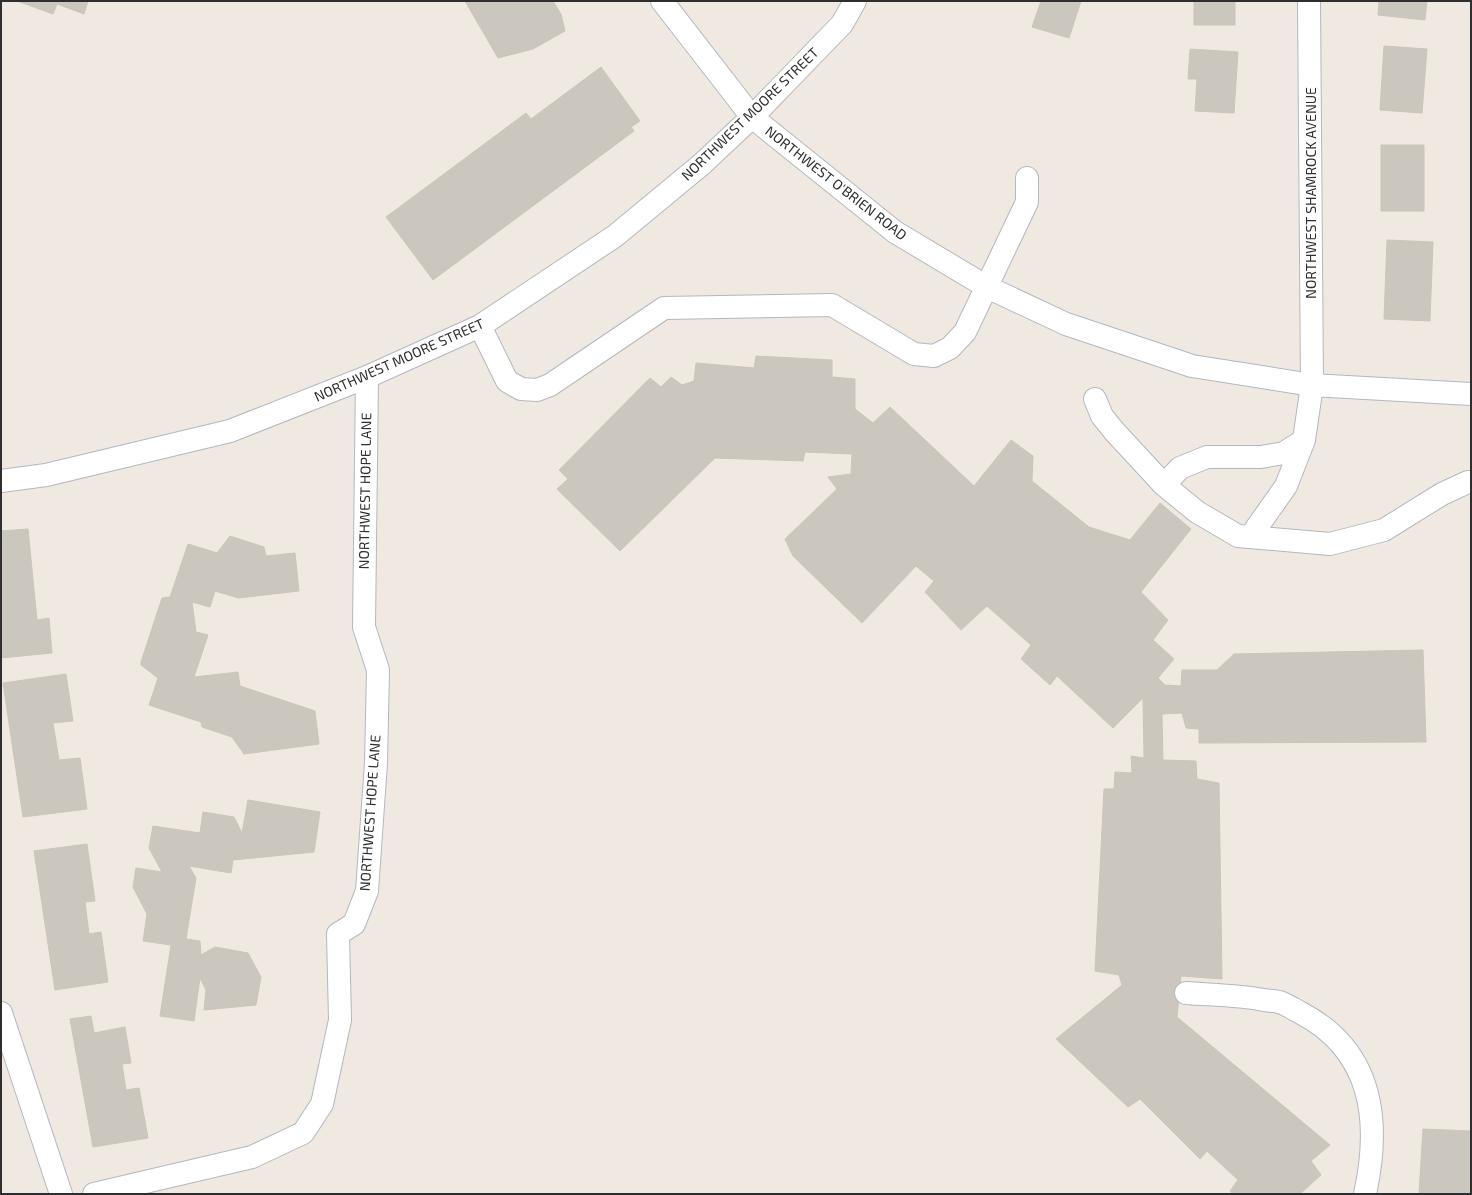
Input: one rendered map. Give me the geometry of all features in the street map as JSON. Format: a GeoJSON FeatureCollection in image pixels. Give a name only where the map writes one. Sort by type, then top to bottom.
{"type":"FeatureCollection","features":[{"type":"Feature","properties":{"kind":"street","name":"NORTHWEST O'BRIEN ROAD"},"geometry":{"type":"LineString","coordinates":[[662,1],[752,117],[895,232],[987,286],[1066,324],[1192,366],[1312,385],[1471,394]]}},
{"type":"Feature","properties":{"kind":"street","name":"NORTHWEST MOORE STREET"},"geometry":{"type":"LineString","coordinates":[[1,481],[46,475],[230,431],[367,377],[480,326],[614,236],[702,164],[752,117],[842,24],[855,1]]}},
{"type":"Feature","properties":{"kind":"street","name":"NORTHWEST SHAMROCK AVENUE"},"geometry":{"type":"LineString","coordinates":[[1250,537],[1286,486],[1304,440],[1312,385],[1309,1]]}},
{"type":"Feature","properties":{"kind":"street"},"geometry":{"type":"LineString","coordinates":[[480,326],[507,381],[520,389],[537,390],[550,385],[664,308],[832,305],[914,354],[934,356],[950,348],[965,332],[1027,202],[1027,178]]}},
{"type":"Feature","properties":{"kind":"street","name":"NORTHWEST HOPE LANE"},"geometry":{"type":"LineString","coordinates":[[94,1194],[252,1157],[303,1134],[322,1104],[340,1020],[338,934],[354,924],[367,891],[376,763],[378,670],[364,627],[367,377]]}},
{"type":"Feature","properties":{"kind":"street"},"geometry":{"type":"LineString","coordinates":[[1095,399],[1102,416],[1114,431],[1164,485],[1197,512],[1238,536],[1330,544],[1384,530],[1442,494],[1471,482]]}},
{"type":"Feature","properties":{"kind":"street"},"geometry":{"type":"LineString","coordinates":[[1164,485],[1180,468],[1206,457],[1261,457],[1284,453],[1304,440]]}},
{"type":"Feature","properties":{"kind":"street"},"geometry":{"type":"LineString","coordinates":[[1186,993],[1247,997],[1282,1003],[1317,1022],[1344,1046],[1361,1074],[1370,1102],[1372,1136],[1371,1169],[1365,1194]]}},
{"type":"Feature","properties":{"kind":"street"},"geometry":{"type":"LineString","coordinates":[[1,1013],[61,1194]]}},
{"type":"Feature","properties":{"kind":"building"},"geometry":{"type":"Polygon","coordinates":[[[17,1],[88,1],[84,14],[57,4],[53,14],[17,1]]]}},
{"type":"Feature","properties":{"kind":"building"},"geometry":{"type":"Polygon","coordinates":[[[465,1],[553,1],[561,14],[565,31],[533,49],[498,58],[465,1]]]}},
{"type":"Feature","properties":{"kind":"building"},"geometry":{"type":"Polygon","coordinates":[[[1041,1],[1081,1],[1069,38],[1032,27],[1041,1]]]}},
{"type":"Feature","properties":{"kind":"building"},"geometry":{"type":"Polygon","coordinates":[[[1194,1],[1235,1],[1235,25],[1194,25],[1194,1]]]}},
{"type":"Feature","properties":{"kind":"building"},"geometry":{"type":"Polygon","coordinates":[[[1379,1],[1427,1],[1425,20],[1378,15],[1379,1]]]}},
{"type":"Feature","properties":{"kind":"building"},"geometry":{"type":"Polygon","coordinates":[[[1384,46],[1427,49],[1422,113],[1380,110],[1384,46]]]}},
{"type":"Feature","properties":{"kind":"building"},"geometry":{"type":"Polygon","coordinates":[[[1190,49],[1238,52],[1234,113],[1195,111],[1197,79],[1188,79],[1190,49]]]}},
{"type":"Feature","properties":{"kind":"building"},"geometry":{"type":"Polygon","coordinates":[[[601,67],[640,121],[631,127],[634,131],[433,280],[386,217],[526,113],[531,119],[601,67]]]}},
{"type":"Feature","properties":{"kind":"building"},"geometry":{"type":"Polygon","coordinates":[[[1381,145],[1424,145],[1424,211],[1381,211],[1381,145]]]}},
{"type":"Feature","properties":{"kind":"building"},"geometry":{"type":"Polygon","coordinates":[[[1387,240],[1433,242],[1430,321],[1384,319],[1387,240]]]}},
{"type":"Feature","properties":{"kind":"building"},"geometry":{"type":"Polygon","coordinates":[[[756,356],[832,360],[832,377],[855,379],[855,409],[873,423],[890,407],[974,486],[1011,440],[1033,456],[1032,481],[1089,527],[1130,540],[1160,503],[1191,529],[1141,592],[1168,620],[1153,640],[1174,659],[1158,678],[1165,685],[1181,686],[1182,670],[1217,670],[1234,654],[1423,650],[1426,742],[1199,743],[1199,729],[1186,728],[1182,713],[1162,714],[1163,760],[1196,761],[1197,779],[1219,783],[1222,979],[1181,976],[1177,1017],[1330,1145],[1311,1161],[1321,1175],[1300,1194],[1233,1194],[1230,1191],[1238,1180],[1207,1151],[1200,1159],[1140,1099],[1128,1107],[1056,1039],[1122,985],[1119,975],[1095,971],[1104,789],[1114,789],[1115,772],[1132,773],[1131,756],[1144,758],[1143,698],[1113,728],[1057,676],[1050,685],[1021,659],[1031,645],[987,606],[961,630],[925,592],[934,581],[916,566],[862,623],[793,556],[785,539],[837,489],[828,477],[851,474],[852,454],[805,452],[803,461],[715,458],[620,551],[557,489],[568,479],[559,470],[650,378],[661,387],[671,377],[682,385],[694,381],[696,363],[754,368],[756,356]]]}},
{"type":"Feature","properties":{"kind":"building"},"geometry":{"type":"Polygon","coordinates":[[[28,529],[37,620],[49,618],[52,653],[1,658],[1,531],[28,529]]]}},
{"type":"Feature","properties":{"kind":"building"},"geometry":{"type":"Polygon","coordinates":[[[230,536],[264,547],[266,556],[295,553],[299,591],[238,598],[215,591],[210,607],[192,602],[196,632],[208,635],[194,677],[238,672],[240,686],[315,711],[319,744],[244,754],[232,737],[202,727],[201,722],[149,705],[158,678],[141,665],[141,662],[162,598],[170,597],[188,544],[217,553],[230,536]]]}},
{"type":"Feature","properties":{"kind":"building"},"geometry":{"type":"Polygon","coordinates":[[[66,674],[73,721],[53,723],[59,760],[80,758],[87,809],[23,817],[3,683],[66,674]]]}},
{"type":"Feature","properties":{"kind":"building"},"geometry":{"type":"Polygon","coordinates":[[[248,800],[320,812],[314,852],[233,860],[231,873],[189,866],[196,878],[186,939],[200,941],[201,955],[215,947],[248,953],[261,977],[256,1005],[204,1010],[206,990],[200,978],[194,1021],[160,1016],[171,945],[143,941],[147,914],[133,887],[136,868],[162,872],[149,848],[153,826],[200,833],[203,812],[234,817],[242,833],[248,800]]]}},
{"type":"Feature","properties":{"kind":"building"},"geometry":{"type":"Polygon","coordinates":[[[87,844],[95,901],[85,902],[89,934],[101,932],[108,982],[55,990],[34,851],[87,844]]]}},
{"type":"Feature","properties":{"kind":"building"},"geometry":{"type":"Polygon","coordinates":[[[91,1016],[94,1033],[125,1027],[131,1063],[122,1064],[126,1090],[139,1088],[148,1138],[93,1147],[70,1019],[91,1016]]]}},
{"type":"Feature","properties":{"kind":"building"},"geometry":{"type":"Polygon","coordinates":[[[1423,1129],[1471,1131],[1471,1194],[1419,1194],[1423,1129]]]}}]}
